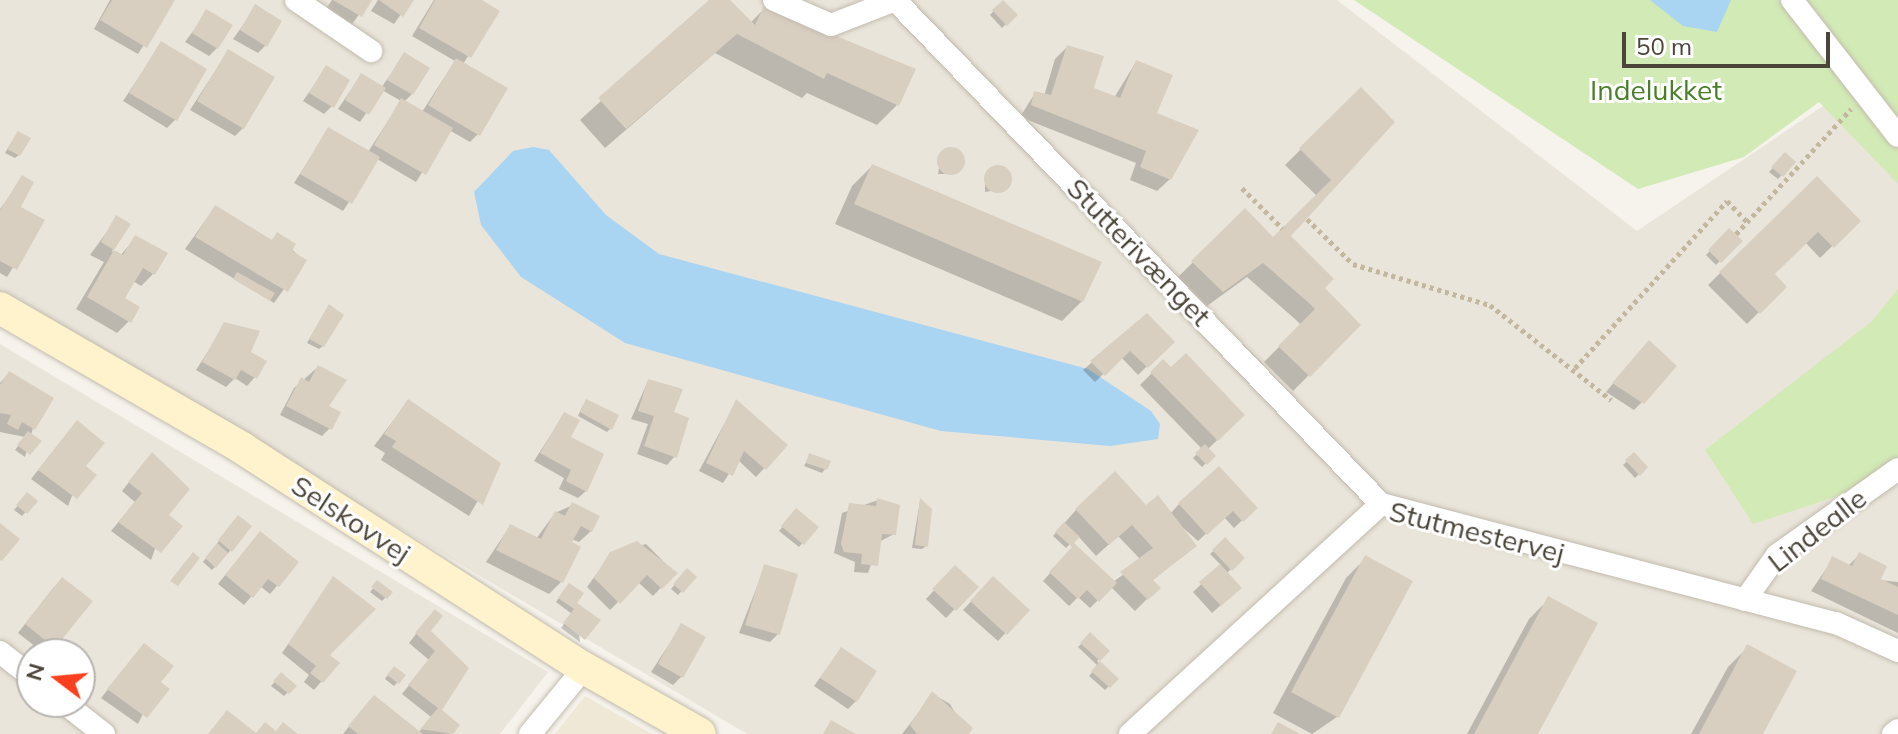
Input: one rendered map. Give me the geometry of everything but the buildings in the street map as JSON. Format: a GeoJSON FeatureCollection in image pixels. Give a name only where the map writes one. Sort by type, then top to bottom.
{"type":"FeatureCollection","features":[{"type":"Feature","properties":{"kind":"street"},"geometry":{"type":"LineString","coordinates":[[296,0],[371,51]]}},
{"type":"Feature","properties":{"kind":"street","name":"Stutterivænget"},"geometry":{"type":"LineString","coordinates":[[774,0],[831,25],[895,0],[1381,504]]}},
{"type":"Feature","properties":{"kind":"street"},"geometry":{"type":"LineString","coordinates":[[1792,0],[1898,136]]}},
{"type":"Feature","properties":{"kind":"street","name":"Selskovvej"},"geometry":{"type":"LineString","coordinates":[[0,308],[242,448],[584,668],[700,734]]}},
{"type":"Feature","properties":{"kind":"street","name":"Lindealle"},"geometry":{"type":"LineString","coordinates":[[1745,600],[1777,555],[1898,469]]}},
{"type":"Feature","properties":{"kind":"street","name":"Stutmestervej"},"geometry":{"type":"LineString","coordinates":[[1130,734],[1381,504],[1836,623],[1898,651]]}},
{"type":"Feature","properties":{"kind":"street"},"geometry":{"type":"LineString","coordinates":[[0,652],[16,664]]}},
{"type":"Feature","properties":{"kind":"street"},"geometry":{"type":"LineString","coordinates":[[530,734],[584,668]]}},
{"type":"Feature","properties":{"kind":"street"},"geometry":{"type":"LineString","coordinates":[[84,718],[104,734]]}},
{"type":"Feature","properties":{"kind":"street"},"geometry":{"type":"LineString","coordinates":[[1893,734],[1898,730]]}},
{"type":"Feature","properties":{"kind":"path"},"geometry":{"type":"LineString","coordinates":[[1736,234],[1866,95]]}},
{"type":"Feature","properties":{"kind":"path"},"geometry":{"type":"LineString","coordinates":[[1242,188],[1282,228]]}},
{"type":"Feature","properties":{"kind":"path"},"geometry":{"type":"LineString","coordinates":[[1575,368],[1727,201],[1748,223]]}},
{"type":"Feature","properties":{"kind":"path"},"geometry":{"type":"LineString","coordinates":[[1307,219],[1353,264],[1490,305],[1575,368],[1611,400]]}},
{"type":"Feature","properties":{"kind":"shaded area"},"geometry":{"type":"Polygon","coordinates":[[[0,0],[1337,0],[1637,231],[1832,100],[1898,182],[1898,734],[747,734],[0,292],[0,0]]]}},
{"type":"Feature","properties":{"kind":"shaded area"},"geometry":{"type":"Polygon","coordinates":[[[0,344],[548,672],[500,734],[0,734],[0,344]]]}},
{"type":"Feature","properties":{"kind":"shaded area"},"geometry":{"type":"Polygon","coordinates":[[[585,696],[652,734],[555,734],[585,696]]]}},
{"type":"Feature","properties":{"kind":"green space","name":"Indelukket"},"geometry":{"type":"Polygon","coordinates":[[[1354,0],[1898,0],[1898,184],[1819,102],[1744,157],[1638,189],[1354,0]]]}},
{"type":"Feature","properties":{"kind":"green space"},"geometry":{"type":"Polygon","coordinates":[[[1898,289],[1898,476],[1753,524],[1705,450],[1871,322],[1898,289]]]}},
{"type":"Feature","properties":{"kind":"water"},"geometry":{"type":"Polygon","coordinates":[[[1650,0],[1731,0],[1717,32],[1683,26],[1650,0]]]}},
{"type":"Feature","properties":{"kind":"water"},"geometry":{"type":"Polygon","coordinates":[[[533,147],[549,150],[606,215],[659,254],[1088,369],[1151,411],[1160,424],[1158,439],[1110,446],[941,431],[625,343],[521,277],[481,225],[474,192],[513,151],[533,147]]]}}]}
